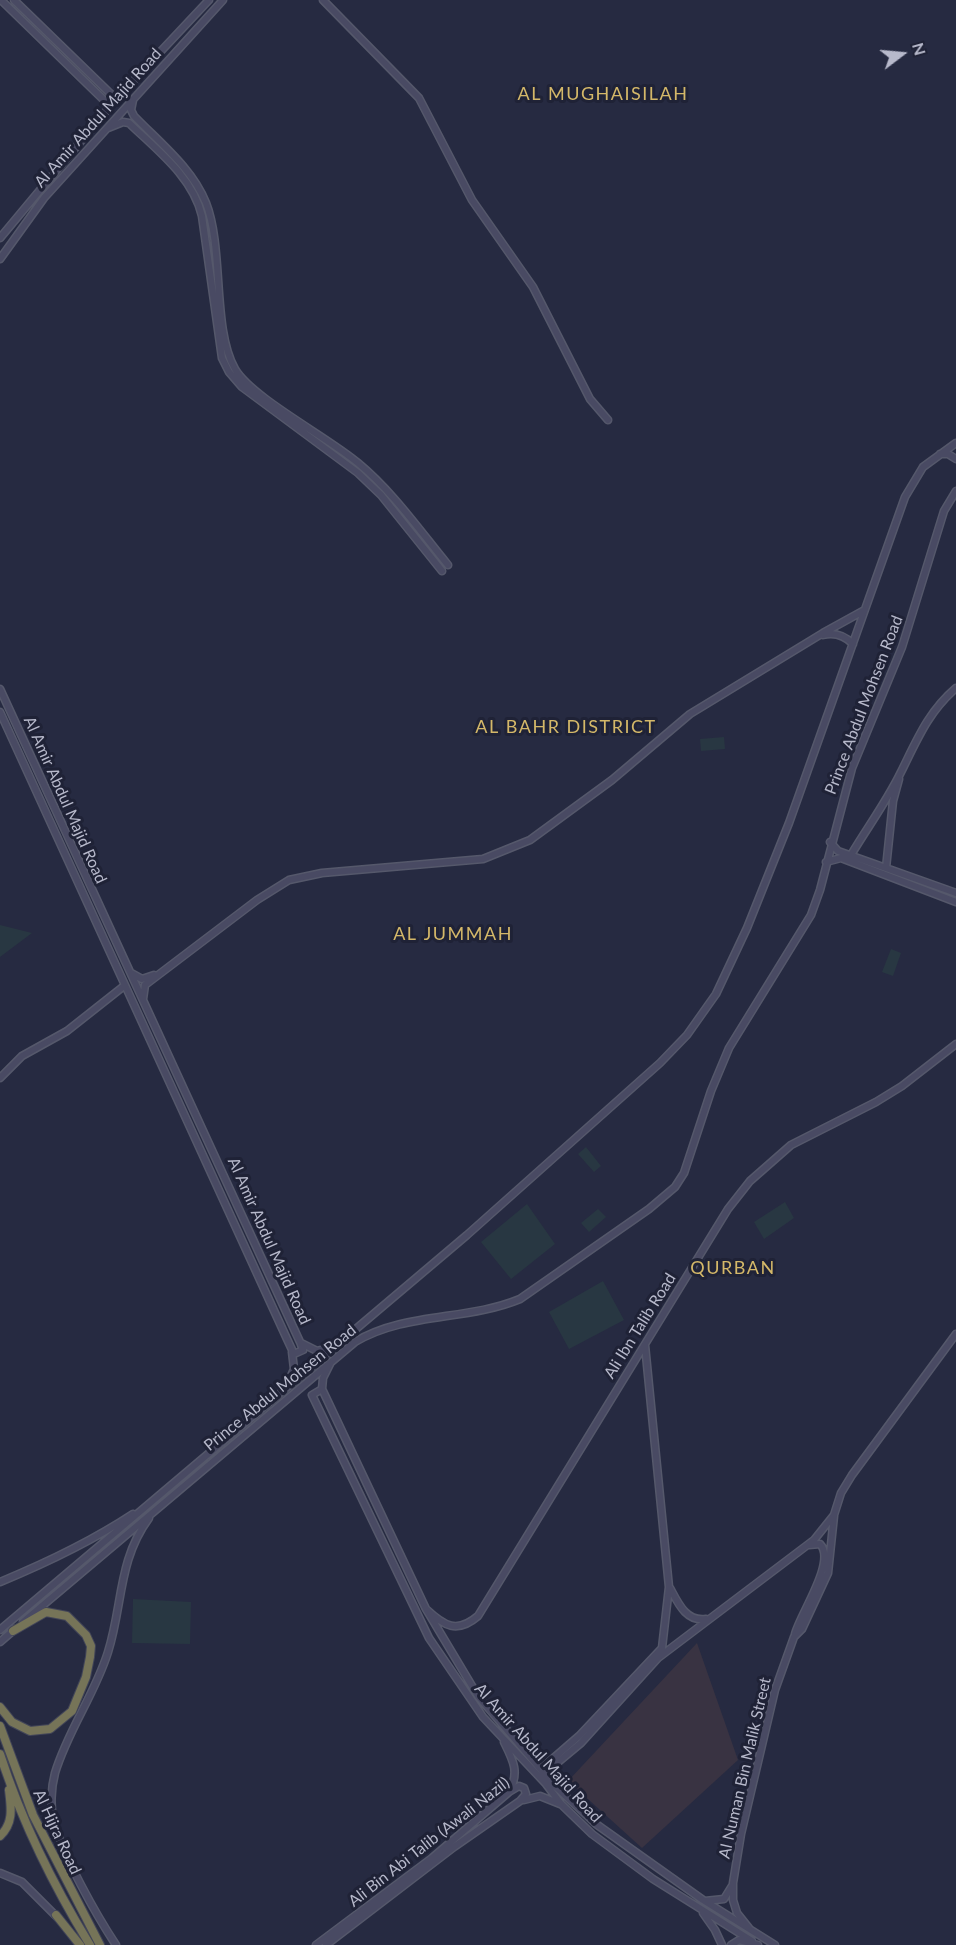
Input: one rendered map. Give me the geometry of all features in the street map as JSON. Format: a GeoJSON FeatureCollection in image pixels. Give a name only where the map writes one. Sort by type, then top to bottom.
{"type":"FeatureCollection","features":[{"type":"Feature","properties":{"kind":"highway"},"geometry":{"type":"LineString","coordinates":[[0,1707],[12,1722],[30,1731],[50,1729],[72,1711],[86,1677],[90,1657],[91,1646],[86,1635],[67,1616],[46,1612],[13,1631]]}},
{"type":"Feature","properties":{"kind":"highway","name":"Al Hijra Road"},"geometry":{"type":"LineString","coordinates":[[0,1726],[33,1815],[100,1945]]}},
{"type":"Feature","properties":{"kind":"highway","name":"Al Hijra Road"},"geometry":{"type":"LineString","coordinates":[[0,1754],[7,1777],[51,1877],[90,1945]]}},
{"type":"Feature","properties":{"kind":"highway"},"geometry":{"type":"LineString","coordinates":[[0,1836],[6,1830],[12,1812],[7,1777]]}},
{"type":"Feature","properties":{"kind":"highway"},"geometry":{"type":"LineString","coordinates":[[57,1915],[80,1945]]}},
{"type":"Feature","properties":{"kind":"main road"},"geometry":{"type":"LineString","coordinates":[[1,0],[110,106]]}},
{"type":"Feature","properties":{"kind":"main road"},"geometry":{"type":"LineString","coordinates":[[14,0],[117,99]]}},
{"type":"Feature","properties":{"kind":"main road","name":"Al Amir Abdul Majid Road"},"geometry":{"type":"LineString","coordinates":[[0,238],[110,106],[209,0]]}},
{"type":"Feature","properties":{"kind":"main road","name":"Al Amir Abdul Majid Road"},"geometry":{"type":"LineString","coordinates":[[0,259],[45,198],[223,0]]}},
{"type":"Feature","properties":{"kind":"main road"},"geometry":{"type":"LineString","coordinates":[[323,0],[419,98],[471,200],[533,287],[590,399],[608,420]]}},
{"type":"Feature","properties":{"kind":"main road"},"geometry":{"type":"LineString","coordinates":[[180,31],[189,30],[187,39]]}},
{"type":"Feature","properties":{"kind":"main road"},"geometry":{"type":"LineString","coordinates":[[133,100],[131,110],[134,116],[188,172],[207,205],[225,334],[235,368],[251,386],[359,463],[379,483],[448,566]]}},
{"type":"Feature","properties":{"kind":"main road"},"geometry":{"type":"LineString","coordinates":[[108,128],[123,122],[129,123],[184,179],[195,195],[202,216],[222,358],[229,372],[242,387],[358,473],[381,495],[442,572]]}},
{"type":"Feature","properties":{"kind":"main road","name":"Prince Abdul Mohsen Road"},"geometry":{"type":"LineString","coordinates":[[0,1630],[492,1213],[644,1071],[687,1035],[722,983],[778,852],[905,497],[918,474],[956,443]]}},
{"type":"Feature","properties":{"kind":"main road"},"geometry":{"type":"LineString","coordinates":[[939,455],[948,454],[956,459]]}},
{"type":"Feature","properties":{"kind":"main road","name":"Prince Abdul Mohsen Road"},"geometry":{"type":"LineString","coordinates":[[0,1642],[157,1506],[356,1342],[373,1331],[392,1324],[498,1308],[520,1299],[649,1209],[675,1187],[684,1173],[711,1091],[729,1048],[810,915],[820,890],[830,842],[852,768],[902,647],[944,511],[956,491]]}},
{"type":"Feature","properties":{"kind":"main road"},"geometry":{"type":"LineString","coordinates":[[144,1003],[145,985],[257,900],[289,880],[322,873],[483,859],[530,840],[612,780],[690,714],[814,638],[863,611]]}},
{"type":"Feature","properties":{"kind":"main road"},"geometry":{"type":"LineString","coordinates":[[814,638],[830,634],[844,637],[853,644]]}},
{"type":"Feature","properties":{"kind":"main road"},"geometry":{"type":"LineString","coordinates":[[886,868],[893,801],[901,772],[917,734],[932,712],[956,688]]}},
{"type":"Feature","properties":{"kind":"main road","name":"Al Amir Abdul Majid Road"},"geometry":{"type":"LineString","coordinates":[[0,689],[300,1342],[303,1350],[300,1353],[294,1354],[290,1346],[0,712]]}},
{"type":"Feature","properties":{"kind":"main road"},"geometry":{"type":"LineString","coordinates":[[851,855],[901,772]]}},
{"type":"Feature","properties":{"kind":"main road"},"geometry":{"type":"LineString","coordinates":[[42,802],[50,799]]}},
{"type":"Feature","properties":{"kind":"main road"},"geometry":{"type":"LineString","coordinates":[[830,842],[838,851],[956,893]]}},
{"type":"Feature","properties":{"kind":"main road"},"geometry":{"type":"LineString","coordinates":[[826,862],[841,858],[956,902]]}},
{"type":"Feature","properties":{"kind":"main road"},"geometry":{"type":"LineString","coordinates":[[130,972],[142,979],[160,973]]}},
{"type":"Feature","properties":{"kind":"main road"},"geometry":{"type":"LineString","coordinates":[[0,1078],[22,1056],[68,1031],[124,986]]}},
{"type":"Feature","properties":{"kind":"main road"},"geometry":{"type":"LineString","coordinates":[[680,1031],[687,1035]]}},
{"type":"Feature","properties":{"kind":"main road","name":"Ali Ibn Talib Road"},"geometry":{"type":"LineString","coordinates":[[426,1609],[449,1627],[459,1628],[478,1616],[728,1209],[767,1163],[791,1145],[902,1086],[956,1044]]}},
{"type":"Feature","properties":{"kind":"main road"},"geometry":{"type":"LineString","coordinates":[[188,1121],[198,1117]]}},
{"type":"Feature","properties":{"kind":"main road"},"geometry":{"type":"LineString","coordinates":[[487,1207],[492,1213]]}},
{"type":"Feature","properties":{"kind":"main road"},"geometry":{"type":"LineString","coordinates":[[543,1771],[581,1743],[658,1658],[806,1546],[834,1515],[841,1493],[852,1475],[956,1334]]}},
{"type":"Feature","properties":{"kind":"main road"},"geometry":{"type":"LineString","coordinates":[[300,1342],[317,1351],[333,1347]]}},
{"type":"Feature","properties":{"kind":"main road"},"geometry":{"type":"LineString","coordinates":[[543,1771],[662,1648],[669,1587],[645,1344]]}},
{"type":"Feature","properties":{"kind":"main road"},"geometry":{"type":"LineString","coordinates":[[284,1389],[294,1369],[290,1346]]}},
{"type":"Feature","properties":{"kind":"main road"},"geometry":{"type":"LineString","coordinates":[[291,1396],[301,1393],[312,1395],[322,1389],[323,1378],[332,1361]]}},
{"type":"Feature","properties":{"kind":"main road","name":"Al Amir Abdul Majid Road"},"geometry":{"type":"LineString","coordinates":[[322,1389],[426,1609],[478,1696],[543,1771],[596,1824],[703,1900],[775,1945]]}},
{"type":"Feature","properties":{"kind":"main road","name":"Al Amir Abdul Majid Road"},"geometry":{"type":"LineString","coordinates":[[312,1395],[429,1638],[464,1691],[503,1739],[591,1834],[653,1879],[755,1943]]}},
{"type":"Feature","properties":{"kind":"main road"},"geometry":{"type":"LineString","coordinates":[[0,1582],[109,1530],[151,1502]]}},
{"type":"Feature","properties":{"kind":"main road"},"geometry":{"type":"LineString","coordinates":[[116,1945],[54,1822],[52,1800],[55,1774],[70,1735],[94,1692],[108,1652],[129,1551],[136,1536],[157,1506]]}},
{"type":"Feature","properties":{"kind":"main road","name":"Al Numan Bin Malik Street"},"geometry":{"type":"LineString","coordinates":[[751,1931],[737,1913],[733,1883],[757,1760],[775,1690],[794,1637],[802,1629],[828,1573],[834,1515]]}},
{"type":"Feature","properties":{"kind":"main road"},"geometry":{"type":"LineString","coordinates":[[794,1637],[797,1624],[819,1580],[825,1556],[820,1544],[806,1546]]}},
{"type":"Feature","properties":{"kind":"main road"},"geometry":{"type":"LineString","coordinates":[[669,1587],[689,1617],[698,1620],[708,1618]]}},
{"type":"Feature","properties":{"kind":"main road"},"geometry":{"type":"LineString","coordinates":[[503,1739],[516,1768],[515,1780],[509,1792]]}},
{"type":"Feature","properties":{"kind":"main road","name":"Ali Bin Abi Talib (Awali Nazil)"},"geometry":{"type":"LineString","coordinates":[[316,1945],[432,1858],[509,1792],[519,1786],[524,1788],[526,1794],[520,1801],[454,1847],[326,1945]]}},
{"type":"Feature","properties":{"kind":"main road"},"geometry":{"type":"LineString","coordinates":[[520,1801],[540,1796],[561,1804]]}},
{"type":"Feature","properties":{"kind":"main road"},"geometry":{"type":"LineString","coordinates":[[0,1873],[22,1882],[57,1915],[75,1945]]}},
{"type":"Feature","properties":{"kind":"main road"},"geometry":{"type":"LineString","coordinates":[[703,1900],[713,1902],[724,1899],[729,1896],[733,1883]]}},
{"type":"Feature","properties":{"kind":"main road","name":"Al Amir Abdul Majid Road"},"geometry":{"type":"LineString","coordinates":[[698,1908],[716,1930],[722,1945]]}},
{"type":"Feature","properties":{"kind":"main road"},"geometry":{"type":"LineString","coordinates":[[731,1945],[740,1940],[755,1943]]}},
{"type":"Feature","properties":{"kind":"shaded area"},"geometry":{"type":"Polygon","coordinates":[[[724,737],[725,749],[701,751],[700,739],[724,737]]]}},
{"type":"Feature","properties":{"kind":"shaded area"},"geometry":{"type":"Polygon","coordinates":[[[0,925],[32,933],[0,957],[0,925]]]}},
{"type":"Feature","properties":{"kind":"shaded area"},"geometry":{"type":"Polygon","coordinates":[[[891,949],[901,953],[893,976],[882,972],[891,949]]]}},
{"type":"Feature","properties":{"kind":"shaded area"},"geometry":{"type":"Polygon","coordinates":[[[586,1147],[601,1166],[594,1172],[578,1154],[586,1147]]]}},
{"type":"Feature","properties":{"kind":"shaded area"},"geometry":{"type":"Polygon","coordinates":[[[785,1202],[794,1218],[764,1239],[754,1222],[785,1202]]]}},
{"type":"Feature","properties":{"kind":"shaded area"},"geometry":{"type":"Polygon","coordinates":[[[527,1204],[555,1244],[511,1279],[481,1242],[527,1204]]]}},
{"type":"Feature","properties":{"kind":"shaded area"},"geometry":{"type":"Polygon","coordinates":[[[598,1209],[606,1217],[589,1232],[581,1223],[598,1209]]]}},
{"type":"Feature","properties":{"kind":"shaded area"},"geometry":{"type":"Polygon","coordinates":[[[603,1281],[624,1320],[569,1349],[549,1312],[603,1281]]]}},
{"type":"Feature","properties":{"kind":"shaded area"},"geometry":{"type":"Polygon","coordinates":[[[133,1599],[191,1602],[190,1644],[132,1643],[133,1599]]]}},
{"type":"Feature","properties":{"kind":"shaded area"},"geometry":{"type":"Polygon","coordinates":[[[697,1643],[738,1760],[642,1848],[568,1781],[697,1643]]]}},
{"type":"Feature","properties":{"kind":"district","name":"AL MUGHAISILAH"},"geometry":{"type":"Point","coordinates":[603,94]}},
{"type":"Feature","properties":{"kind":"district","name":"AL BAHR DISTRICT"},"geometry":{"type":"Point","coordinates":[566,727]}},
{"type":"Feature","properties":{"kind":"district","name":"AL JUMMAH"},"geometry":{"type":"Point","coordinates":[453,934]}},
{"type":"Feature","properties":{"kind":"district","name":"QURBAN"},"geometry":{"type":"Point","coordinates":[733,1268]}}]}
